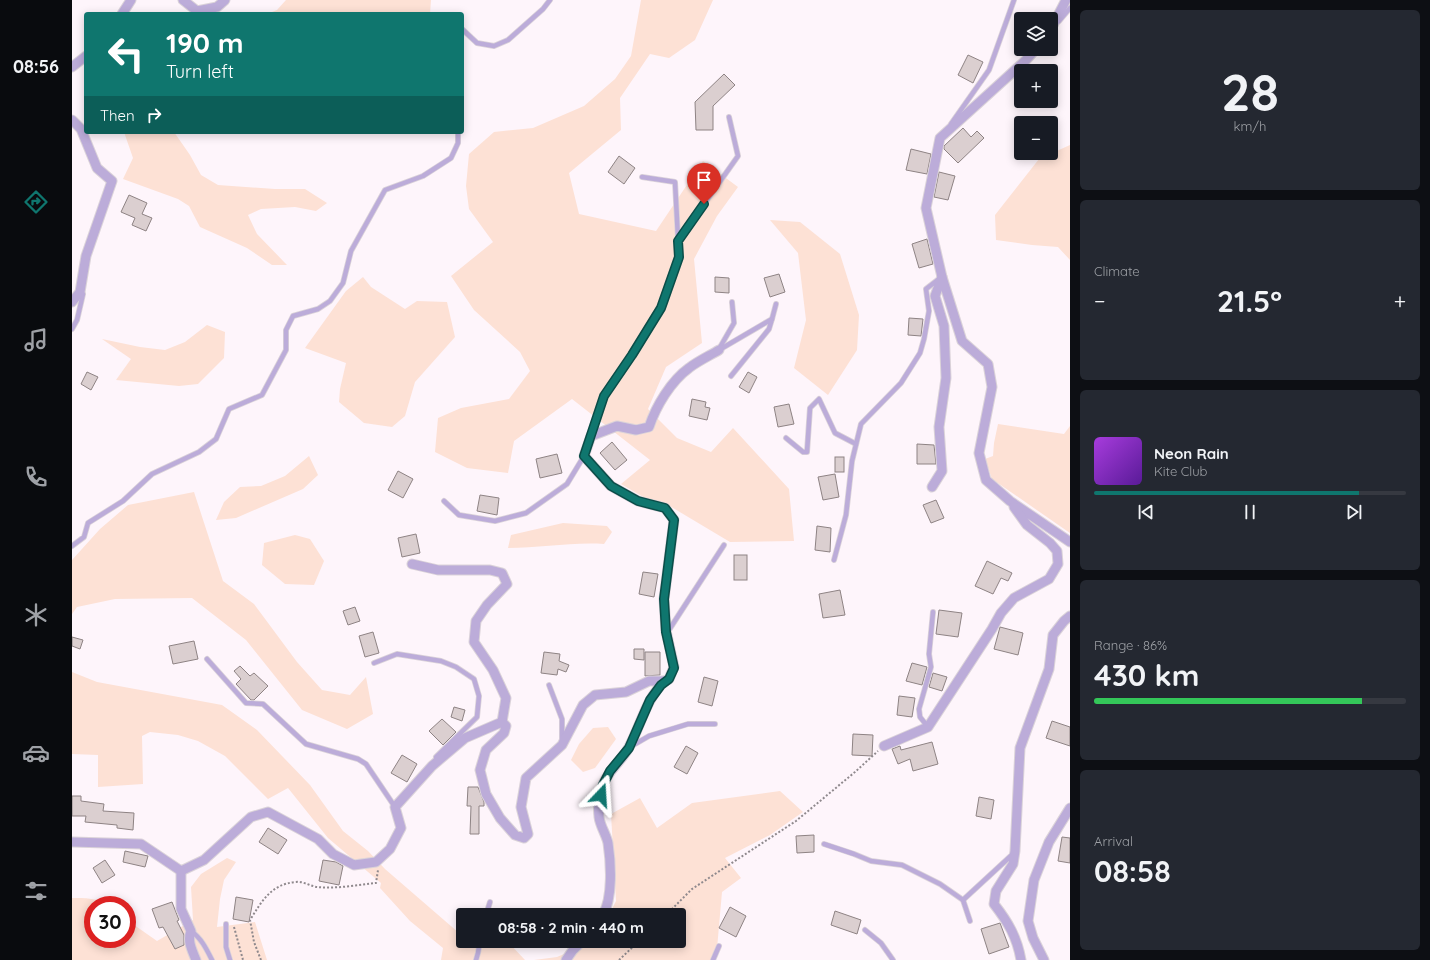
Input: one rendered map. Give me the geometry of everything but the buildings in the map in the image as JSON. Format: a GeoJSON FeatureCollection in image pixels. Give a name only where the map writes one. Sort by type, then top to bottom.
{"type":"FeatureCollection","features":[{"type":"Feature","properties":{"kind":"street"},"geometry":{"type":"LineString","coordinates":[[123,12],[131,0]]}},
{"type":"Feature","properties":{"kind":"street"},"geometry":{"type":"LineString","coordinates":[[183,0],[197,11],[217,7],[225,0]]}},
{"type":"Feature","properties":{"kind":"street"},"geometry":{"type":"LineString","coordinates":[[1058,16],[1066,0]]}},
{"type":"Feature","properties":{"kind":"street"},"geometry":{"type":"LineString","coordinates":[[1030,56],[940,138],[926,208],[942,277],[962,340],[988,364],[992,387],[979,453],[986,480],[1010,501],[1070,542]]}},
{"type":"Feature","properties":{"kind":"street"},"geometry":{"type":"LineString","coordinates":[[72,67],[84,58]]}},
{"type":"Feature","properties":{"kind":"street"},"geometry":{"type":"LineString","coordinates":[[72,120],[81,129],[97,168],[112,181],[86,256],[80,292],[72,302]]}},
{"type":"Feature","properties":{"kind":"street"},"geometry":{"type":"LineString","coordinates":[[932,487],[942,471],[939,427],[946,378],[944,326],[935,296],[942,277]]}},
{"type":"Feature","properties":{"kind":"street"},"geometry":{"type":"LineString","coordinates":[[605,908],[608,899],[611,866],[607,842],[599,818],[599,803],[602,787],[610,771],[629,748],[650,700],[665,681],[669,679],[674,668],[667,634],[664,599],[674,520],[665,508],[638,501],[611,486],[584,456],[591,436],[617,426],[636,430],[649,427],[654,414],[669,388],[688,368],[719,350]]}},
{"type":"Feature","properties":{"kind":"street"},"geometry":{"type":"LineString","coordinates":[[884,746],[928,727],[1001,613],[1014,598],[1049,579],[1058,564],[1057,551],[1050,542],[1027,524],[1010,501]]}},
{"type":"Feature","properties":{"kind":"street"},"geometry":{"type":"LineString","coordinates":[[412,564],[438,570],[490,570],[502,573],[507,584],[487,605],[476,621],[474,642],[493,670],[506,698],[502,722]]}},
{"type":"Feature","properties":{"kind":"street"},"geometry":{"type":"LineString","coordinates":[[1021,960],[1017,942],[1007,921],[994,904],[996,891],[1013,864],[1015,851],[1020,748],[1048,669],[1053,635],[1070,616]]}},
{"type":"Feature","properties":{"kind":"street"},"geometry":{"type":"LineString","coordinates":[[502,722],[506,726],[504,733],[486,750],[480,770],[486,794],[500,818],[515,835],[524,838],[528,834],[521,807],[526,778],[562,745],[583,705],[595,695],[626,692],[649,681],[665,681]]}},
{"type":"Feature","properties":{"kind":"street"},"geometry":{"type":"LineString","coordinates":[[181,871],[204,860],[251,817],[268,812],[318,839],[333,854],[354,865],[376,862],[390,849],[401,828],[395,807],[432,766],[465,738],[502,722]]}},
{"type":"Feature","properties":{"kind":"street"},"geometry":{"type":"LineString","coordinates":[[1044,960],[1033,938],[1028,921],[1034,880],[1049,842],[1070,808]]}},
{"type":"Feature","properties":{"kind":"street"},"geometry":{"type":"LineString","coordinates":[[72,842],[141,844],[181,871]]}},
{"type":"Feature","properties":{"kind":"street"},"geometry":{"type":"LineString","coordinates":[[181,871],[181,909],[190,930],[190,945],[196,960]]}},
{"type":"Feature","properties":{"kind":"street"},"geometry":{"type":"LineString","coordinates":[[566,960],[575,948]]}},
{"type":"Feature","properties":{"kind":"lane"},"geometry":{"type":"LineString","coordinates":[[464,31],[477,43],[494,46],[508,40],[543,9],[550,0]]}},
{"type":"Feature","properties":{"kind":"lane"},"geometry":{"type":"LineString","coordinates":[[940,138],[989,70],[1014,0]]}},
{"type":"Feature","properties":{"kind":"lane"},"geometry":{"type":"LineString","coordinates":[[1058,22],[1070,8]]}},
{"type":"Feature","properties":{"kind":"lane"},"geometry":{"type":"LineString","coordinates":[[678,241],[738,156],[729,117]]}},
{"type":"Feature","properties":{"kind":"lane"},"geometry":{"type":"LineString","coordinates":[[72,546],[84,537],[88,523],[123,501],[152,474],[199,452],[216,439],[229,408],[262,395],[286,350],[286,330],[293,316],[318,309],[330,301],[343,283],[351,251],[386,190],[423,176],[451,158],[458,144],[458,134]]}},
{"type":"Feature","properties":{"kind":"lane"},"geometry":{"type":"LineString","coordinates":[[591,436],[604,396],[632,355],[661,308],[679,257],[675,182],[642,177]]}},
{"type":"Feature","properties":{"kind":"lane"},"geometry":{"type":"LineString","coordinates":[[834,560],[846,515],[852,462],[861,424],[901,383],[920,352],[929,310],[926,289],[942,277]]}},
{"type":"Feature","properties":{"kind":"lane"},"geometry":{"type":"LineString","coordinates":[[72,329],[77,320],[83,294],[80,292]]}},
{"type":"Feature","properties":{"kind":"lane"},"geometry":{"type":"LineString","coordinates":[[719,350],[734,323],[732,302]]}},
{"type":"Feature","properties":{"kind":"lane"},"geometry":{"type":"LineString","coordinates":[[731,376],[769,329],[776,304]]}},
{"type":"Feature","properties":{"kind":"lane"},"geometry":{"type":"LineString","coordinates":[[719,350],[772,319]]}},
{"type":"Feature","properties":{"kind":"lane"},"geometry":{"type":"LineString","coordinates":[[786,438],[803,452],[807,452],[810,408],[819,400],[835,433],[856,444]]}},
{"type":"Feature","properties":{"kind":"lane"},"geometry":{"type":"LineString","coordinates":[[444,501],[459,515],[495,521],[526,513],[567,484],[584,456]]}},
{"type":"Feature","properties":{"kind":"lane"},"geometry":{"type":"LineString","coordinates":[[667,634],[724,545]]}},
{"type":"Feature","properties":{"kind":"lane"},"geometry":{"type":"LineString","coordinates":[[928,727],[920,717],[919,709],[931,667],[929,654],[932,612]]}},
{"type":"Feature","properties":{"kind":"lane"},"geometry":{"type":"LineString","coordinates":[[374,663],[397,654],[441,661],[456,667],[474,679],[479,696],[477,717],[437,757],[432,766]]}},
{"type":"Feature","properties":{"kind":"lane"},"geometry":{"type":"LineString","coordinates":[[207,659],[246,703],[263,704],[306,744],[358,759],[366,764],[395,807]]}},
{"type":"Feature","properties":{"kind":"lane"},"geometry":{"type":"LineString","coordinates":[[550,685],[562,719],[562,745]]}},
{"type":"Feature","properties":{"kind":"lane"},"geometry":{"type":"LineString","coordinates":[[629,748],[649,736],[688,724],[715,724]]}},
{"type":"Feature","properties":{"kind":"lane"},"geometry":{"type":"LineString","coordinates":[[824,844],[871,861],[902,865],[940,884],[963,900],[970,921]]}},
{"type":"Feature","properties":{"kind":"lane"},"geometry":{"type":"LineString","coordinates":[[963,900],[1015,851]]}},
{"type":"Feature","properties":{"kind":"lane"},"geometry":{"type":"LineString","coordinates":[[488,908],[490,902]]}},
{"type":"Feature","properties":{"kind":"lane"},"geometry":{"type":"LineString","coordinates":[[226,924],[226,947],[230,960]]}},
{"type":"Feature","properties":{"kind":"lane"},"geometry":{"type":"LineString","coordinates":[[190,930],[198,936],[207,949],[212,960]]}},
{"type":"Feature","properties":{"kind":"lane"},"geometry":{"type":"LineString","coordinates":[[866,930],[881,943],[893,960]]}},
{"type":"Feature","properties":{"kind":"lane"},"geometry":{"type":"LineString","coordinates":[[713,960],[719,946]]}},
{"type":"Feature","properties":{"kind":"lane"},"geometry":{"type":"LineString","coordinates":[[476,960],[479,948]]}},
{"type":"Feature","properties":{"kind":"path"},"geometry":{"type":"LineString","coordinates":[[673,908],[692,889],[796,821],[884,746]]}},
{"type":"Feature","properties":{"kind":"path"},"geometry":{"type":"LineString","coordinates":[[261,960],[254,942],[250,920],[266,896],[280,886],[297,882],[318,887],[345,887],[376,884],[380,857]]}},
{"type":"Feature","properties":{"kind":"path"},"geometry":{"type":"LineString","coordinates":[[226,924],[234,923],[235,933],[243,960]]}},
{"type":"Feature","properties":{"kind":"path"},"geometry":{"type":"LineString","coordinates":[[619,960],[632,948]]}},
{"type":"Feature","properties":{"kind":"shaded area"},"geometry":{"type":"Polygon","coordinates":[[[286,0],[431,0],[430,12],[272,12],[277,10],[286,0]]]}},
{"type":"Feature","properties":{"kind":"shaded area"},"geometry":{"type":"Polygon","coordinates":[[[641,0],[713,0],[695,40],[669,58],[650,54],[620,98],[621,130],[569,173],[579,214],[656,231],[703,161],[738,187],[717,216],[694,259],[702,343],[666,367],[648,409],[677,438],[711,452],[733,428],[789,489],[794,541],[730,542],[663,502],[645,498],[621,484],[650,460],[572,399],[514,441],[508,473],[467,468],[435,452],[438,418],[461,408],[509,399],[530,371],[520,352],[474,310],[451,276],[493,242],[469,209],[466,186],[469,154],[494,132],[533,128],[584,106],[615,79],[631,56],[641,0]]]}},
{"type":"Feature","properties":{"kind":"shaded area"},"geometry":{"type":"Polygon","coordinates":[[[125,134],[175,134],[190,155],[201,175],[218,185],[275,189],[305,189],[327,203],[316,211],[295,207],[261,209],[248,215],[257,234],[287,265],[272,265],[247,248],[200,227],[189,206],[178,199],[123,179],[133,158],[125,134]]]}},
{"type":"Feature","properties":{"kind":"shaded area"},"geometry":{"type":"Polygon","coordinates":[[[1070,145],[1070,260],[1058,247],[996,240],[995,215],[1038,160],[1058,160],[1058,150],[1070,145]]]}},
{"type":"Feature","properties":{"kind":"shaded area"},"geometry":{"type":"Polygon","coordinates":[[[770,220],[800,222],[840,254],[859,315],[857,350],[828,395],[794,368],[806,320],[798,253],[770,220]]]}},
{"type":"Feature","properties":{"kind":"shaded area"},"geometry":{"type":"Polygon","coordinates":[[[363,277],[371,287],[405,309],[417,301],[447,302],[455,337],[415,382],[405,416],[392,427],[364,423],[339,402],[340,389],[346,363],[305,348],[346,291],[363,277]]]}},
{"type":"Feature","properties":{"kind":"shaded area"},"geometry":{"type":"Polygon","coordinates":[[[207,325],[225,332],[224,358],[198,384],[179,386],[116,380],[131,359],[102,339],[140,347],[165,350],[185,342],[207,325]]]}},
{"type":"Feature","properties":{"kind":"shaded area"},"geometry":{"type":"Polygon","coordinates":[[[998,424],[1064,434],[1070,426],[1070,533],[992,479],[985,459],[993,456],[998,424]]]}},
{"type":"Feature","properties":{"kind":"shaded area"},"geometry":{"type":"Polygon","coordinates":[[[309,456],[318,475],[303,489],[236,518],[216,520],[224,502],[240,487],[261,486],[285,476],[309,456]]]}},
{"type":"Feature","properties":{"kind":"shaded area"},"geometry":{"type":"Polygon","coordinates":[[[194,492],[223,581],[254,604],[297,662],[322,690],[350,695],[366,677],[373,714],[347,729],[302,710],[246,640],[192,598],[115,599],[77,607],[72,614],[72,560],[100,529],[128,505],[194,492]]]}},
{"type":"Feature","properties":{"kind":"shaded area"},"geometry":{"type":"Polygon","coordinates":[[[563,523],[607,526],[612,532],[604,544],[508,548],[511,535],[563,523]]]}},
{"type":"Feature","properties":{"kind":"shaded area"},"geometry":{"type":"Polygon","coordinates":[[[295,535],[310,539],[324,561],[314,585],[285,584],[262,565],[264,543],[295,535]]]}},
{"type":"Feature","properties":{"kind":"shaded area"},"geometry":{"type":"Polygon","coordinates":[[[72,672],[97,682],[222,705],[257,730],[310,785],[343,831],[368,851],[385,869],[456,930],[456,948],[514,948],[525,960],[441,960],[443,948],[410,921],[380,888],[381,883],[328,838],[288,788],[268,799],[225,756],[198,741],[178,735],[150,732],[142,736],[143,784],[98,787],[98,755],[72,754],[72,672]]]}},
{"type":"Feature","properties":{"kind":"shaded area"},"geometry":{"type":"Polygon","coordinates":[[[608,727],[616,739],[595,768],[583,772],[571,760],[579,744],[593,728],[608,727]]]}},
{"type":"Feature","properties":{"kind":"shaded area"},"geometry":{"type":"Polygon","coordinates":[[[780,791],[803,812],[770,835],[725,858],[741,878],[722,892],[716,960],[534,960],[557,957],[578,948],[686,948],[686,908],[612,908],[616,901],[611,814],[640,798],[657,828],[692,803],[780,791]]]}},
{"type":"Feature","properties":{"kind":"shaded area"},"geometry":{"type":"Polygon","coordinates":[[[227,858],[236,862],[224,880],[217,927],[255,922],[267,960],[72,960],[72,898],[84,898],[84,948],[136,948],[136,926],[157,941],[193,920],[191,887],[201,874],[227,858]]]}},
{"type":"Feature","properties":{"kind":"route"},"geometry":{"type":"LineString","coordinates":[[601,795],[602,787],[610,771],[629,748],[654,693],[665,681],[669,679],[674,668],[666,632],[664,599],[674,520],[665,508],[638,501],[611,486],[584,456],[604,396],[632,355],[661,308],[679,257],[678,241],[704,204]]}}]}
